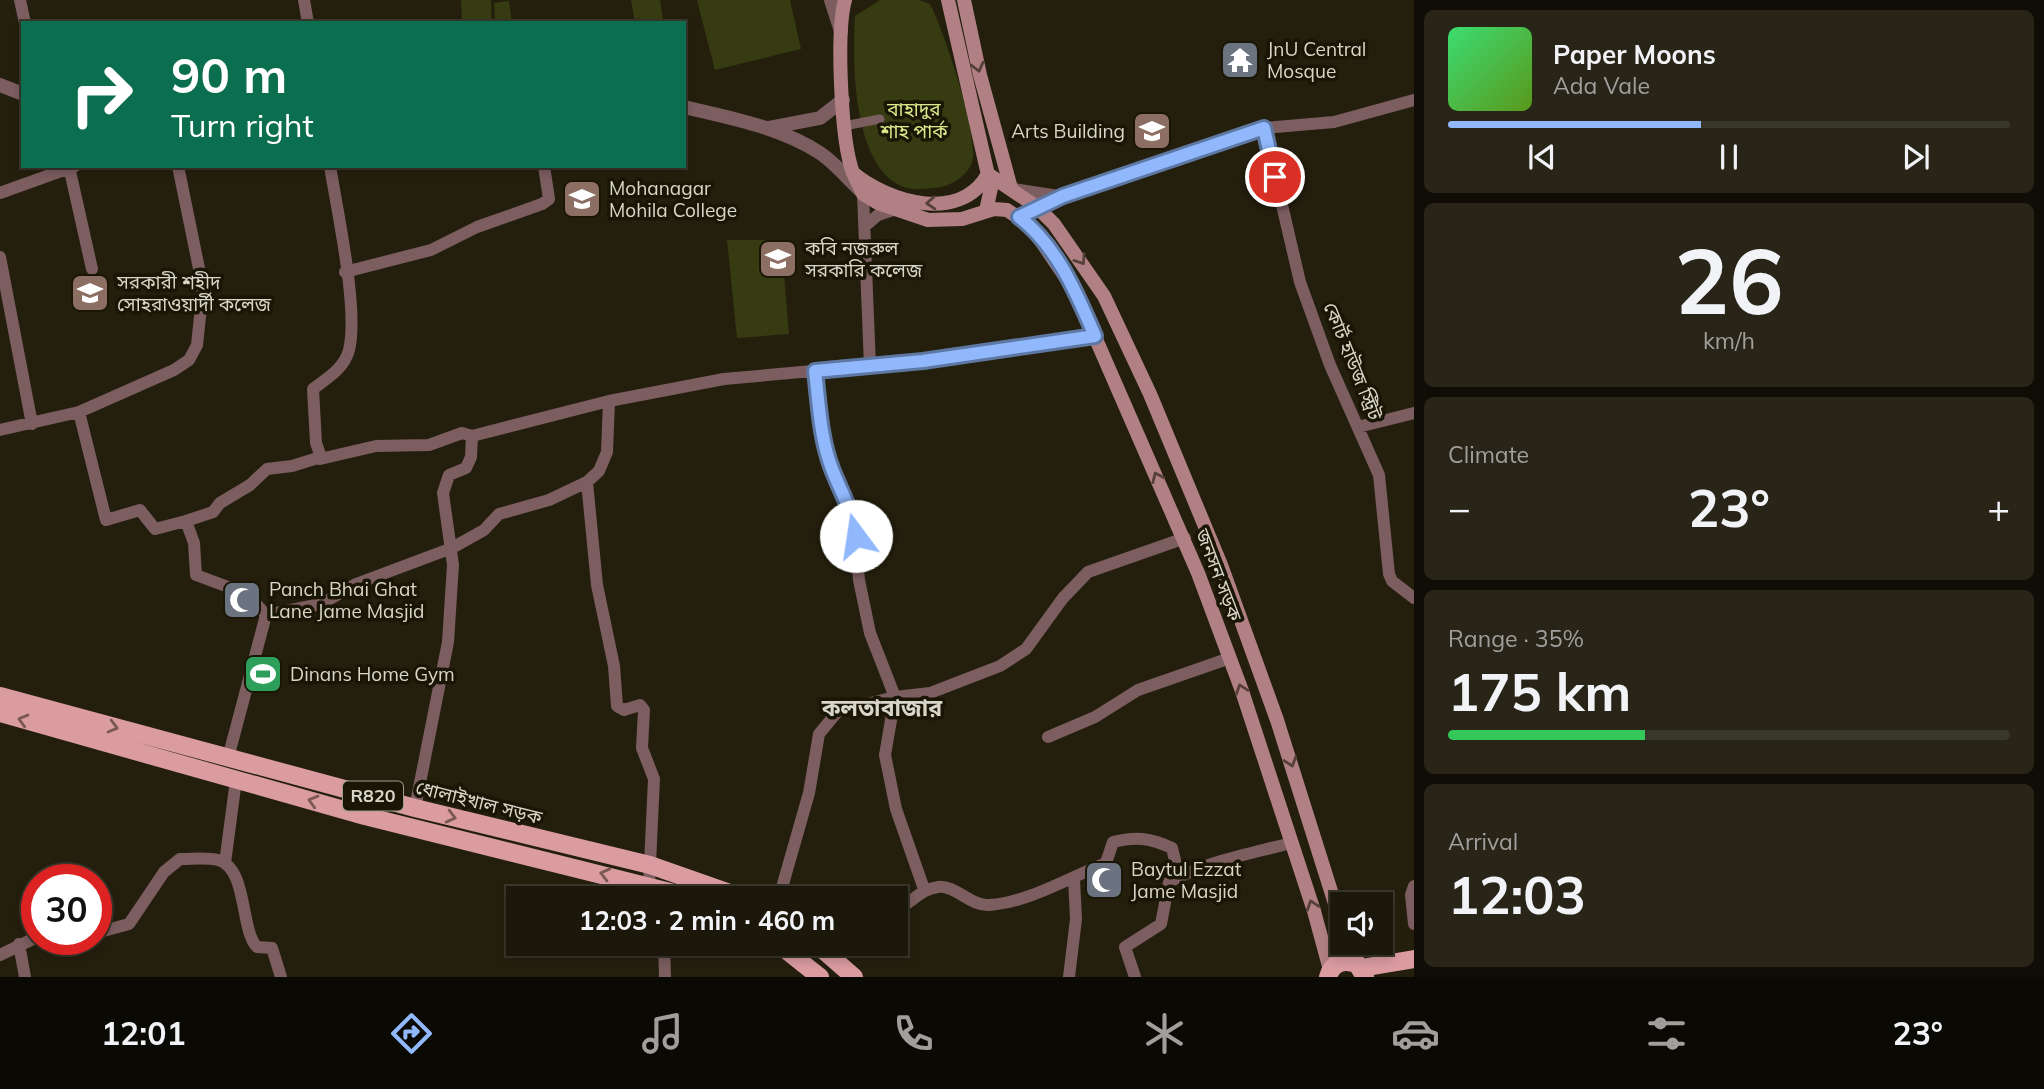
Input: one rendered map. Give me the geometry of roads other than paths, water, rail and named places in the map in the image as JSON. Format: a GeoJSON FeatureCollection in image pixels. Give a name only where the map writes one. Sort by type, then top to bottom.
{"type":"FeatureCollection","features":[{"type":"Feature","properties":{"kind":"main road"},"geometry":{"type":"LineString","coordinates":[[845,0],[841,32],[844,126],[848,159],[863,194],[893,210],[928,220],[945,221],[994,208],[1007,210],[1019,217],[1037,207]]}},
{"type":"Feature","properties":{"kind":"main road"},"geometry":{"type":"LineString","coordinates":[[948,0],[988,174],[991,195],[986,211]]}},
{"type":"Feature","properties":{"kind":"main road"},"geometry":{"type":"LineString","coordinates":[[964,0],[977,64],[1011,188]]}},
{"type":"Feature","properties":{"kind":"main road"},"geometry":{"type":"LineString","coordinates":[[853,173],[892,197],[929,204],[955,199],[973,191],[988,174]]}},
{"type":"Feature","properties":{"kind":"main road","name":"জনসন সড়ক"},"geometry":{"type":"LineString","coordinates":[[988,174],[1037,207],[1080,258],[1104,296],[1150,394],[1221,565],[1277,720],[1331,892]]}},
{"type":"Feature","properties":{"kind":"main road","name":"জনসন সড়ক"},"geometry":{"type":"LineString","coordinates":[[1019,217],[1031,226],[1060,266],[1095,336],[1185,538],[1230,658],[1314,911],[1328,975]]}},
{"type":"Feature","properties":{"kind":"main road"},"geometry":{"type":"LineString","coordinates":[[1198,573],[1221,565]]}},
{"type":"Feature","properties":{"kind":"main road","name":"ধোলাইখাল সড়ক"},"geometry":{"type":"LineString","coordinates":[[0,696],[69,724]]}},
{"type":"Feature","properties":{"kind":"main road","name":"ধোলাইখাল সড়ক"},"geometry":{"type":"LineString","coordinates":[[0,713],[69,724],[167,751],[236,780],[365,816],[649,885]]}},
{"type":"Feature","properties":{"kind":"main road"},"geometry":{"type":"LineString","coordinates":[[1253,728],[1277,720]]}},
{"type":"Feature","properties":{"kind":"main road","name":"ধোলাইখাল সড়ক"},"geometry":{"type":"LineString","coordinates":[[167,751],[228,758],[415,808],[650,865],[710,886]]}},
{"type":"Feature","properties":{"kind":"main road"},"geometry":{"type":"LineString","coordinates":[[1355,955],[1363,973]]}},
{"type":"Feature","properties":{"kind":"main road"},"geometry":{"type":"LineString","coordinates":[[793,956],[820,977]]}},
{"type":"Feature","properties":{"kind":"main road"},"geometry":{"type":"LineString","coordinates":[[830,956],[854,977]]}},
{"type":"Feature","properties":{"kind":"main road"},"geometry":{"type":"LineString","coordinates":[[1328,975],[1345,961],[1363,973],[1414,959]]}},
{"type":"Feature","properties":{"kind":"street"},"geometry":{"type":"LineString","coordinates":[[20,0],[25,21]]}},
{"type":"Feature","properties":{"kind":"street"},"geometry":{"type":"LineString","coordinates":[[304,0],[308,21]]}},
{"type":"Feature","properties":{"kind":"street"},"geometry":{"type":"LineString","coordinates":[[831,0],[841,32]]}},
{"type":"Feature","properties":{"kind":"street"},"geometry":{"type":"LineString","coordinates":[[0,85],[21,93]]}},
{"type":"Feature","properties":{"kind":"street"},"geometry":{"type":"LineString","coordinates":[[767,129],[820,118],[843,100]]}},
{"type":"Feature","properties":{"kind":"street"},"geometry":{"type":"LineString","coordinates":[[1037,207],[1264,128],[1334,122],[1414,100]]}},
{"type":"Feature","properties":{"kind":"street"},"geometry":{"type":"LineString","coordinates":[[686,108],[767,129],[820,153],[863,194],[870,366]]}},
{"type":"Feature","properties":{"kind":"street"},"geometry":{"type":"LineString","coordinates":[[844,126],[880,119]]}},
{"type":"Feature","properties":{"kind":"street","name":"কোর্ট হাউজ স্ট্রিট"},"geometry":{"type":"LineString","coordinates":[[1264,128],[1300,282],[1329,365],[1379,475],[1389,574],[1392,581],[1414,598]]}},
{"type":"Feature","properties":{"kind":"street"},"geometry":{"type":"LineString","coordinates":[[0,193],[73,168],[92,269]]}},
{"type":"Feature","properties":{"kind":"street"},"geometry":{"type":"LineString","coordinates":[[0,430],[79,412],[174,370],[189,360],[197,345],[203,288],[178,168]]}},
{"type":"Feature","properties":{"kind":"street"},"geometry":{"type":"LineString","coordinates":[[320,459],[316,443],[313,389],[341,368],[349,350],[349,299],[330,168]]}},
{"type":"Feature","properties":{"kind":"street"},"geometry":{"type":"LineString","coordinates":[[345,272],[431,250],[477,227],[542,204],[549,199],[550,189],[545,168]]}},
{"type":"Feature","properties":{"kind":"street"},"geometry":{"type":"LineString","coordinates":[[1011,188],[1063,196]]}},
{"type":"Feature","properties":{"kind":"street"},"geometry":{"type":"LineString","coordinates":[[864,226],[878,215],[893,210]]}},
{"type":"Feature","properties":{"kind":"street"},"geometry":{"type":"LineString","coordinates":[[0,257],[33,424]]}},
{"type":"Feature","properties":{"kind":"street"},"geometry":{"type":"LineString","coordinates":[[79,412],[106,520],[140,510],[155,529],[213,512],[220,503],[250,485],[267,469],[376,446],[429,445],[462,433],[472,436],[609,401],[724,379],[923,361],[1095,336]]}},
{"type":"Feature","properties":{"kind":"street"},"geometry":{"type":"LineString","coordinates":[[815,371],[825,443],[833,470],[853,512],[859,580],[870,633],[895,697],[886,755],[895,809],[924,889]]}},
{"type":"Feature","properties":{"kind":"street"},"geometry":{"type":"LineString","coordinates":[[266,615],[321,604],[356,584],[452,548],[484,530],[499,514],[549,500],[587,482],[599,471],[607,452],[609,401]]}},
{"type":"Feature","properties":{"kind":"street"},"geometry":{"type":"LineString","coordinates":[[1358,427],[1414,413]]}},
{"type":"Feature","properties":{"kind":"street"},"geometry":{"type":"LineString","coordinates":[[415,808],[448,642],[453,598],[452,548],[443,493],[449,475],[466,468],[471,457],[472,436]]}},
{"type":"Feature","properties":{"kind":"street"},"geometry":{"type":"LineString","coordinates":[[587,482],[597,586],[614,666],[617,706],[624,710],[640,705],[644,710],[642,748],[654,779],[649,885]]}},
{"type":"Feature","properties":{"kind":"street"},"geometry":{"type":"LineString","coordinates":[[186,521],[194,543],[196,575],[247,594],[266,615]]}},
{"type":"Feature","properties":{"kind":"street"},"geometry":{"type":"LineString","coordinates":[[782,886],[809,793],[819,734],[838,711],[895,697],[930,693],[1000,666],[1026,649],[1063,598],[1088,572],[1185,538]]}},
{"type":"Feature","properties":{"kind":"street"},"geometry":{"type":"LineString","coordinates":[[228,758],[266,615]]}},
{"type":"Feature","properties":{"kind":"street"},"geometry":{"type":"LineString","coordinates":[[1048,737],[1095,717],[1138,690],[1230,658]]}},
{"type":"Feature","properties":{"kind":"street"},"geometry":{"type":"LineString","coordinates":[[236,780],[225,863],[244,900],[250,940],[257,947],[272,948],[281,977]]}},
{"type":"Feature","properties":{"kind":"street"},"geometry":{"type":"LineString","coordinates":[[908,902],[924,889],[943,887],[977,903],[988,905],[1074,879],[1106,863],[1113,842],[1135,836],[1155,840],[1172,848],[1179,877]]}},
{"type":"Feature","properties":{"kind":"street"},"geometry":{"type":"LineString","coordinates":[[1135,977],[1125,947],[1161,924],[1169,882],[1208,863],[1235,859],[1291,844]]}},
{"type":"Feature","properties":{"kind":"street"},"geometry":{"type":"LineString","coordinates":[[112,929],[129,924],[164,872],[180,859],[218,860],[225,863]]}},
{"type":"Feature","properties":{"kind":"street"},"geometry":{"type":"LineString","coordinates":[[1069,977],[1076,919],[1074,879]]}},
{"type":"Feature","properties":{"kind":"street"},"geometry":{"type":"LineString","coordinates":[[1414,886],[1411,895],[1414,924]]}},
{"type":"Feature","properties":{"kind":"street"},"geometry":{"type":"LineString","coordinates":[[0,955],[19,944],[25,977]]}},
{"type":"Feature","properties":{"kind":"street"},"geometry":{"type":"LineString","coordinates":[[664,956],[665,977]]}},
{"type":"Feature","properties":{"kind":"place","name":"JnU Central Mosque"},"geometry":{"type":"Point","coordinates":[1240,60]}},
{"type":"Feature","properties":{"kind":"place","name":"Arts Building"},"geometry":{"type":"Point","coordinates":[1152,131]}},
{"type":"Feature","properties":{"kind":"place","name":"Mohanagar Mohila College"},"geometry":{"type":"Point","coordinates":[582,199]}},
{"type":"Feature","properties":{"kind":"place","name":"কবি নজরুল সরকারি কলেজ"},"geometry":{"type":"Point","coordinates":[778,259]}},
{"type":"Feature","properties":{"kind":"place","name":"সরকারী শহীদ সোহরাওয়ার্দী কলেজ"},"geometry":{"type":"Point","coordinates":[90,293]}},
{"type":"Feature","properties":{"kind":"place","name":"Panch Bhai Ghat Lane Jame Masjid"},"geometry":{"type":"Point","coordinates":[242,600]}},
{"type":"Feature","properties":{"kind":"place","name":"Dinans Home Gym"},"geometry":{"type":"Point","coordinates":[263,674]}},
{"type":"Feature","properties":{"kind":"place","name":"Baytul Ezzat Jame Masjid"},"geometry":{"type":"Point","coordinates":[1104,880]}},
{"type":"Feature","properties":{"kind":"district","name":"কলতাবাজার"},"geometry":{"type":"Point","coordinates":[882,708]}},
{"type":"Feature","properties":{"kind":"park label","name":"বাহাদুর শাহ পার্ক"},"geometry":{"type":"Point","coordinates":[914,120]}}]}
